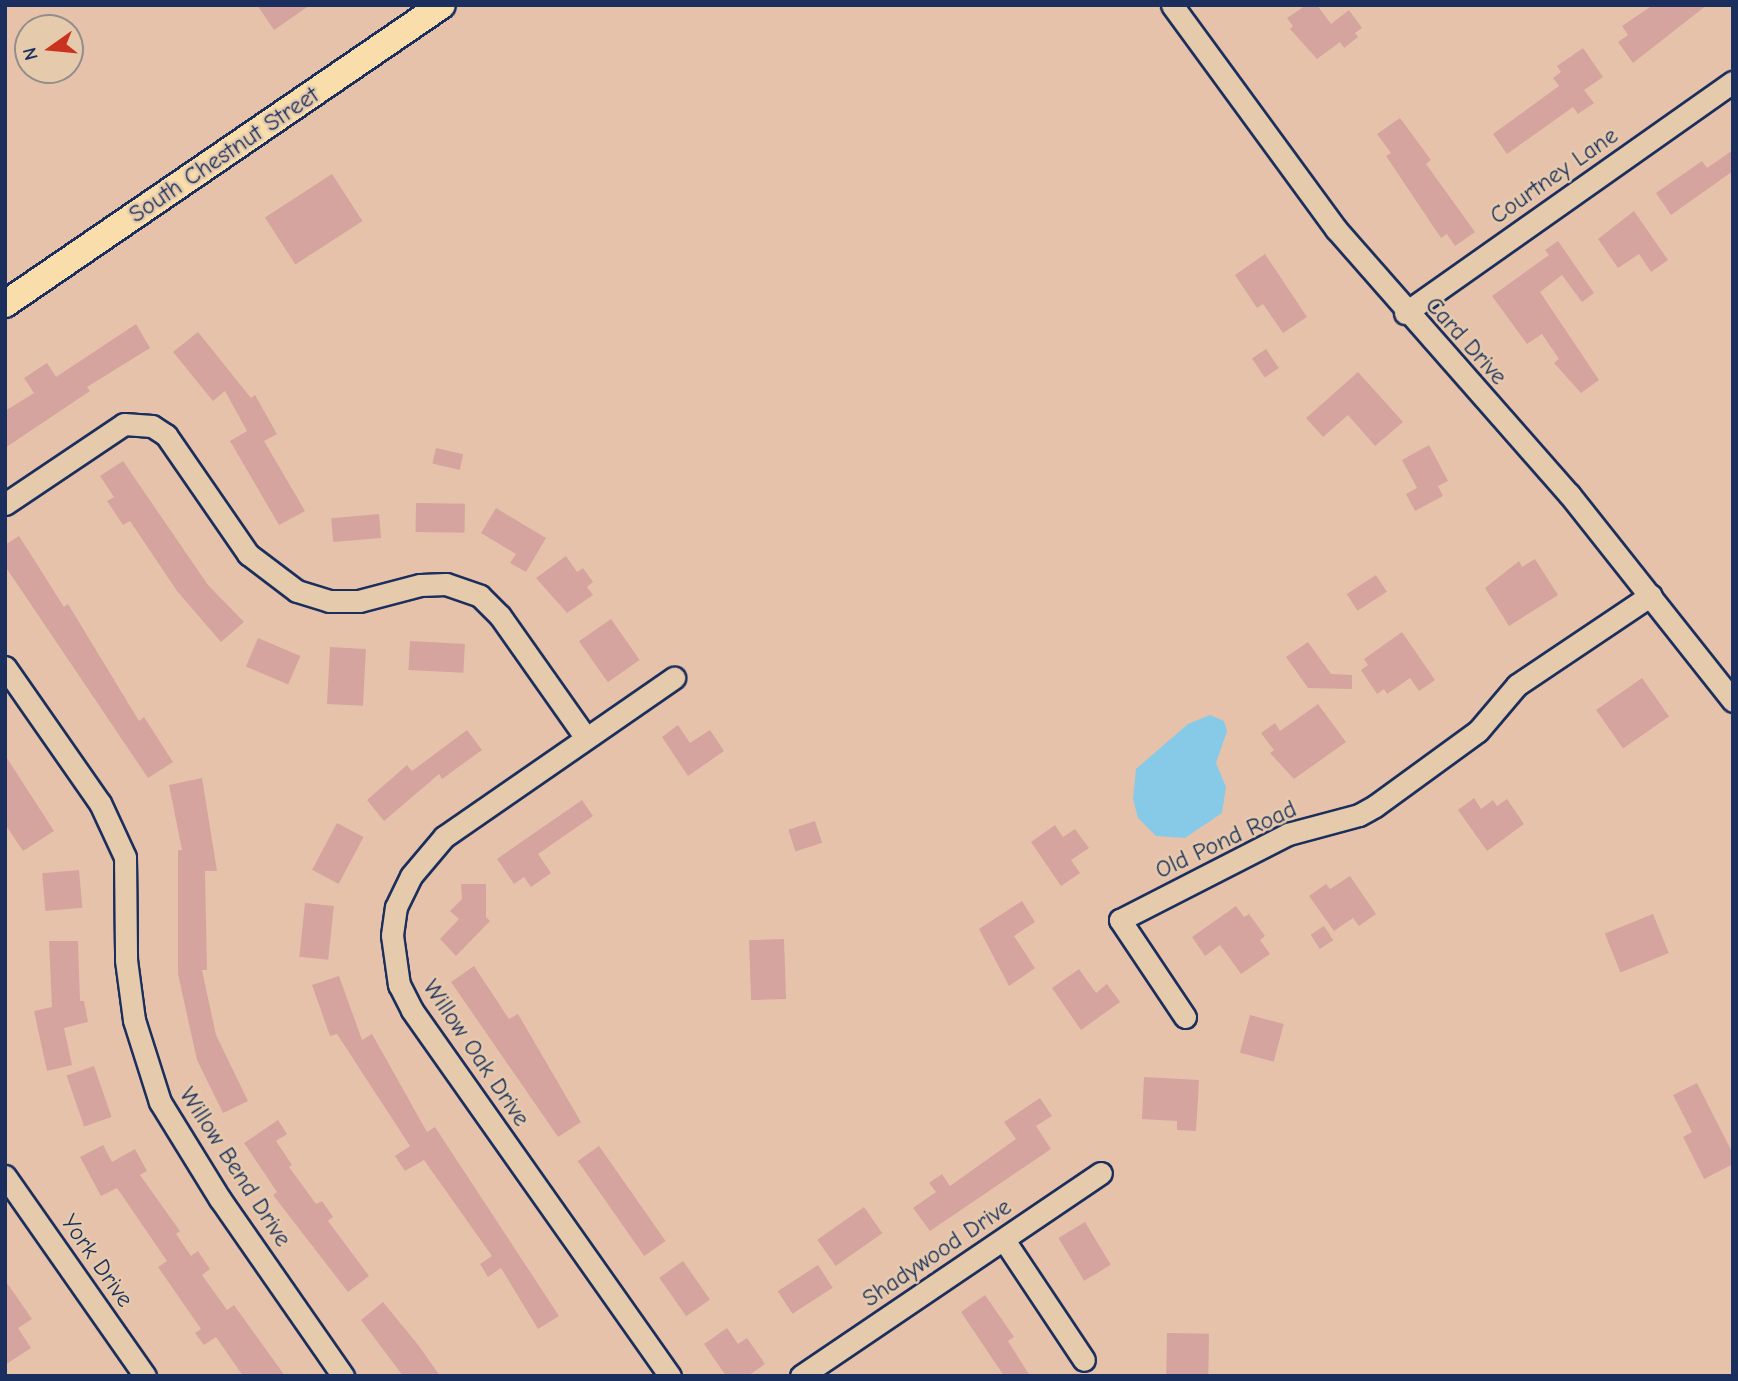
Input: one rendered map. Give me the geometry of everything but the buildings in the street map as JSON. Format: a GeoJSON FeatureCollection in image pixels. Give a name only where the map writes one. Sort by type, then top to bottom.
{"type":"FeatureCollection","features":[{"type":"Feature","properties":{"kind":"main road","name":"South Chestnut Street"},"geometry":{"type":"LineString","coordinates":[[5,304],[442,5]]}},
{"type":"Feature","properties":{"kind":"street","name":"Card Drive"},"geometry":{"type":"LineString","coordinates":[[1172,5],[1281,158],[1405,313],[1569,494],[1733,701]]}},
{"type":"Feature","properties":{"kind":"street","name":"Courtney Lane"},"geometry":{"type":"LineString","coordinates":[[1405,313],[1733,82]]}},
{"type":"Feature","properties":{"kind":"street"},"geometry":{"type":"LineString","coordinates":[[5,504],[124,424],[152,426],[166,435],[248,554],[297,591],[329,601],[359,601],[420,585],[446,584],[480,596],[500,615],[586,738]]}},
{"type":"Feature","properties":{"kind":"street","name":"Old Pond Road"},"geometry":{"type":"LineString","coordinates":[[1185,1017],[1120,920],[1288,834],[1359,815],[1375,806],[1478,731],[1517,685],[1651,595]]}},
{"type":"Feature","properties":{"kind":"street","name":"Willow Bend Drive"},"geometry":{"type":"LineString","coordinates":[[5,667],[100,803],[125,857],[126,960],[134,1020],[160,1102],[220,1199],[343,1376]]}},
{"type":"Feature","properties":{"kind":"street","name":"Willow Oak Drive"},"geometry":{"type":"LineString","coordinates":[[670,1376],[412,1010],[393,961],[396,907],[426,855],[586,738],[674,678]]}},
{"type":"Feature","properties":{"kind":"street","name":"Shadywood Drive"},"geometry":{"type":"LineString","coordinates":[[801,1376],[1101,1173]]}},
{"type":"Feature","properties":{"kind":"street","name":"York Drive"},"geometry":{"type":"LineString","coordinates":[[5,1176],[145,1376]]}},
{"type":"Feature","properties":{"kind":"street"},"geometry":{"type":"LineString","coordinates":[[1004,1240],[1084,1360]]}},
{"type":"Feature","properties":{"kind":"water"},"geometry":{"type":"Polygon","coordinates":[[[1210,715],[1224,721],[1227,731],[1216,763],[1226,787],[1222,813],[1185,838],[1156,836],[1138,818],[1133,799],[1136,769],[1188,724],[1210,715]]]}}]}
